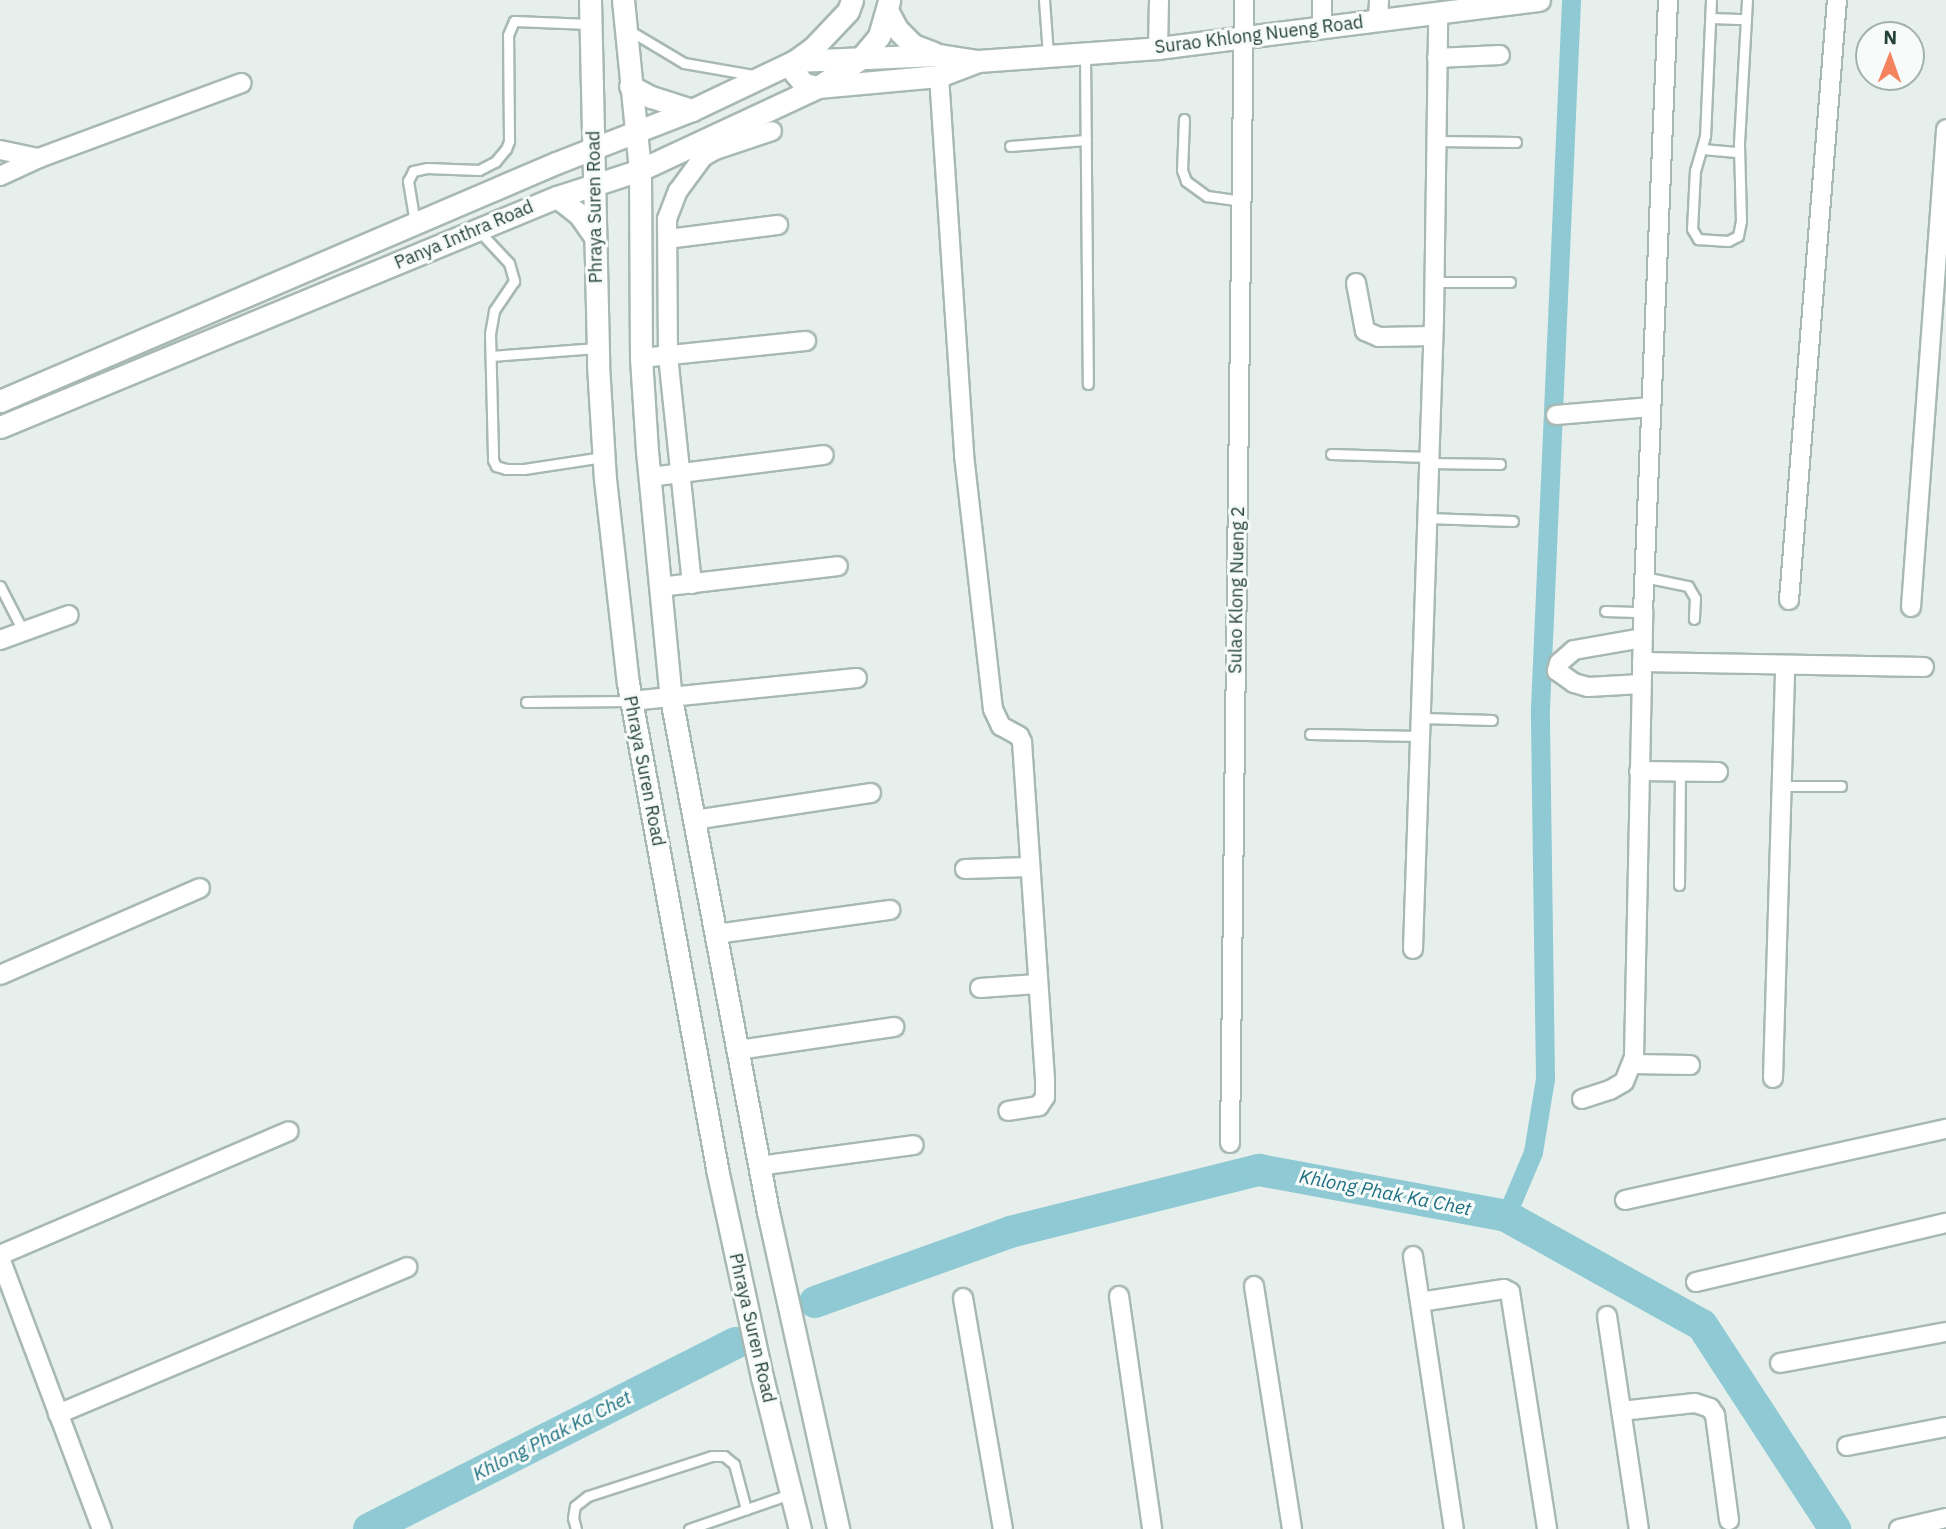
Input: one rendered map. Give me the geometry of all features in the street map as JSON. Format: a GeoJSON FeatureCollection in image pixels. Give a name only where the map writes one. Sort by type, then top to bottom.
{"type":"FeatureCollection","features":[{"type":"Feature","properties":{"kind":"street","name":"Phraya Suren Road"},"geometry":{"type":"LineString","coordinates":[[590,0],[598,348],[603,457],[616,594],[631,701],[717,1169],[800,1529]]}},
{"type":"Feature","properties":{"kind":"street"},"geometry":{"type":"LineString","coordinates":[[623,0],[640,170],[641,358],[671,698],[759,1167],[838,1529]]}},
{"type":"Feature","properties":{"kind":"street","name":"Panya Inthra Road"},"geometry":{"type":"LineString","coordinates":[[0,401],[556,163],[692,110],[795,61],[813,48],[848,11],[852,0]]}},
{"type":"Feature","properties":{"kind":"street"},"geometry":{"type":"LineString","coordinates":[[1158,48],[1159,0]]}},
{"type":"Feature","properties":{"kind":"street","name":"Sulao Klong Nueng 2"},"geometry":{"type":"LineString","coordinates":[[1230,1143],[1244,0]]}},
{"type":"Feature","properties":{"kind":"street"},"geometry":{"type":"LineString","coordinates":[[1322,0],[1322,27]]}},
{"type":"Feature","properties":{"kind":"street","name":"Surao Khlong Nueng Road"},"geometry":{"type":"LineString","coordinates":[[795,61],[939,55],[978,61],[1158,48],[1322,27],[1378,10],[1446,8],[1539,0]]}},
{"type":"Feature","properties":{"kind":"street"},"geometry":{"type":"LineString","coordinates":[[1582,1099],[1624,1082],[1632,1064],[1644,577],[1668,0]]}},
{"type":"Feature","properties":{"kind":"street"},"geometry":{"type":"LineString","coordinates":[[1789,600],[1837,0]]}},
{"type":"Feature","properties":{"kind":"street"},"geometry":{"type":"LineString","coordinates":[[888,6],[897,29],[914,45],[939,55]]}},
{"type":"Feature","properties":{"kind":"street","name":"Panya Inthra Road"},"geometry":{"type":"LineString","coordinates":[[0,427],[558,197],[593,183],[640,170],[812,90],[860,59],[879,36],[888,6]]}},
{"type":"Feature","properties":{"kind":"street"},"geometry":{"type":"LineString","coordinates":[[1413,949],[1433,336],[1437,58],[1446,8]]}},
{"type":"Feature","properties":{"kind":"street"},"geometry":{"type":"LineString","coordinates":[[1437,58],[1500,55]]}},
{"type":"Feature","properties":{"kind":"street"},"geometry":{"type":"LineString","coordinates":[[795,61],[795,73],[812,90]]}},
{"type":"Feature","properties":{"kind":"street","name":"Surao Khlong Nueng Road"},"geometry":{"type":"LineString","coordinates":[[812,90],[939,76],[978,61]]}},
{"type":"Feature","properties":{"kind":"street"},"geometry":{"type":"LineString","coordinates":[[939,76],[964,455],[990,696],[996,720],[1019,736],[1022,742],[1045,1097],[1032,1109],[1008,1111]]}},
{"type":"Feature","properties":{"kind":"street"},"geometry":{"type":"LineString","coordinates":[[0,176],[38,158],[242,83]]}},
{"type":"Feature","properties":{"kind":"street"},"geometry":{"type":"LineString","coordinates":[[630,86],[651,97],[692,110]]}},
{"type":"Feature","properties":{"kind":"street"},"geometry":{"type":"LineString","coordinates":[[556,163],[574,142],[593,101]]}},
{"type":"Feature","properties":{"kind":"street"},"geometry":{"type":"LineString","coordinates":[[1911,607],[1946,129]]}},
{"type":"Feature","properties":{"kind":"street"},"geometry":{"type":"LineString","coordinates":[[692,584],[668,357],[667,219],[672,203],[703,157],[715,150],[772,131]]}},
{"type":"Feature","properties":{"kind":"street"},"geometry":{"type":"LineString","coordinates":[[0,150],[38,158]]}},
{"type":"Feature","properties":{"kind":"street"},"geometry":{"type":"LineString","coordinates":[[558,197],[579,214],[595,237]]}},
{"type":"Feature","properties":{"kind":"street"},"geometry":{"type":"LineString","coordinates":[[668,239],[778,225]]}},
{"type":"Feature","properties":{"kind":"street"},"geometry":{"type":"LineString","coordinates":[[1356,283],[1365,331],[1379,337],[1433,336]]}},
{"type":"Feature","properties":{"kind":"street"},"geometry":{"type":"LineString","coordinates":[[641,358],[806,341]]}},
{"type":"Feature","properties":{"kind":"street"},"geometry":{"type":"LineString","coordinates":[[1556,415],[1651,407]]}},
{"type":"Feature","properties":{"kind":"street"},"geometry":{"type":"LineString","coordinates":[[650,477],[679,471],[824,455]]}},
{"type":"Feature","properties":{"kind":"street"},"geometry":{"type":"LineString","coordinates":[[660,587],[838,566]]}},
{"type":"Feature","properties":{"kind":"street"},"geometry":{"type":"LineString","coordinates":[[0,640],[69,615]]}},
{"type":"Feature","properties":{"kind":"street"},"geometry":{"type":"LineString","coordinates":[[1641,684],[1588,687],[1574,683],[1557,671],[1559,663],[1574,650],[1642,638]]}},
{"type":"Feature","properties":{"kind":"street"},"geometry":{"type":"LineString","coordinates":[[1642,662],[1924,667]]}},
{"type":"Feature","properties":{"kind":"street"},"geometry":{"type":"LineString","coordinates":[[1773,1078],[1785,665]]}},
{"type":"Feature","properties":{"kind":"street"},"geometry":{"type":"LineString","coordinates":[[631,701],[857,678]]}},
{"type":"Feature","properties":{"kind":"street"},"geometry":{"type":"LineString","coordinates":[[1639,772],[1718,772]]}},
{"type":"Feature","properties":{"kind":"street"},"geometry":{"type":"LineString","coordinates":[[694,820],[871,793]]}},
{"type":"Feature","properties":{"kind":"street"},"geometry":{"type":"LineString","coordinates":[[965,869],[1028,867]]}},
{"type":"Feature","properties":{"kind":"street"},"geometry":{"type":"LineString","coordinates":[[0,975],[201,888]]}},
{"type":"Feature","properties":{"kind":"street"},"geometry":{"type":"LineString","coordinates":[[716,933],[890,910]]}},
{"type":"Feature","properties":{"kind":"street"},"geometry":{"type":"LineString","coordinates":[[979,988],[1037,984]]}},
{"type":"Feature","properties":{"kind":"street"},"geometry":{"type":"LineString","coordinates":[[738,1050],[894,1027]]}},
{"type":"Feature","properties":{"kind":"street"},"geometry":{"type":"LineString","coordinates":[[1632,1064],[1690,1065]]}},
{"type":"Feature","properties":{"kind":"street"},"geometry":{"type":"LineString","coordinates":[[1625,1200],[1946,1129]]}},
{"type":"Feature","properties":{"kind":"street"},"geometry":{"type":"LineString","coordinates":[[102,1529],[0,1257],[289,1131]]}},
{"type":"Feature","properties":{"kind":"street"},"geometry":{"type":"LineString","coordinates":[[759,1167],[914,1145]]}},
{"type":"Feature","properties":{"kind":"street"},"geometry":{"type":"LineString","coordinates":[[1696,1282],[1946,1223]]}},
{"type":"Feature","properties":{"kind":"street"},"geometry":{"type":"LineString","coordinates":[[1413,1256],[1454,1529]]}},
{"type":"Feature","properties":{"kind":"street"},"geometry":{"type":"LineString","coordinates":[[58,1415],[407,1267]]}},
{"type":"Feature","properties":{"kind":"street"},"geometry":{"type":"LineString","coordinates":[[1254,1286],[1292,1529]]}},
{"type":"Feature","properties":{"kind":"street"},"geometry":{"type":"LineString","coordinates":[[1420,1302],[1504,1289],[1510,1292],[1547,1529]]}},
{"type":"Feature","properties":{"kind":"street"},"geometry":{"type":"LineString","coordinates":[[1119,1296],[1152,1529]]}},
{"type":"Feature","properties":{"kind":"street"},"geometry":{"type":"LineString","coordinates":[[963,1298],[1003,1529]]}},
{"type":"Feature","properties":{"kind":"street"},"geometry":{"type":"LineString","coordinates":[[1607,1316],[1639,1529]]}},
{"type":"Feature","properties":{"kind":"street"},"geometry":{"type":"LineString","coordinates":[[1780,1363],[1946,1332]]}},
{"type":"Feature","properties":{"kind":"street"},"geometry":{"type":"LineString","coordinates":[[1621,1411],[1695,1403],[1710,1408],[1715,1415],[1729,1520]]}},
{"type":"Feature","properties":{"kind":"street"},"geometry":{"type":"LineString","coordinates":[[1847,1446],[1946,1427]]}},
{"type":"Feature","properties":{"kind":"street"},"geometry":{"type":"LineString","coordinates":[[1904,1528],[1946,1518]]}},
{"type":"Feature","properties":{"kind":"lane"},"geometry":{"type":"LineString","coordinates":[[1044,0],[1048,55]]}},
{"type":"Feature","properties":{"kind":"lane"},"geometry":{"type":"LineString","coordinates":[[1712,0],[1702,149],[1695,170],[1692,229],[1698,239],[1728,241],[1738,236],[1741,221],[1739,152],[1747,0]]}},
{"type":"Feature","properties":{"kind":"lane"},"geometry":{"type":"LineString","coordinates":[[1711,18],[1746,19]]}},
{"type":"Feature","properties":{"kind":"lane"},"geometry":{"type":"LineString","coordinates":[[415,224],[408,181],[413,171],[427,168],[479,170],[495,162],[506,149],[509,141],[508,35],[514,21],[591,24]]}},
{"type":"Feature","properties":{"kind":"lane"},"geometry":{"type":"LineString","coordinates":[[626,28],[684,63],[761,76]]}},
{"type":"Feature","properties":{"kind":"lane"},"geometry":{"type":"LineString","coordinates":[[1085,53],[1088,384]]}},
{"type":"Feature","properties":{"kind":"lane"},"geometry":{"type":"LineString","coordinates":[[1184,119],[1182,170],[1186,181],[1207,196],[1241,201]]}},
{"type":"Feature","properties":{"kind":"lane"},"geometry":{"type":"LineString","coordinates":[[1010,146],[1086,140]]}},
{"type":"Feature","properties":{"kind":"lane"},"geometry":{"type":"LineString","coordinates":[[1436,141],[1516,142]]}},
{"type":"Feature","properties":{"kind":"lane"},"geometry":{"type":"LineString","coordinates":[[1702,149],[1739,152]]}},
{"type":"Feature","properties":{"kind":"lane"},"geometry":{"type":"LineString","coordinates":[[478,230],[509,264],[514,281],[494,311],[491,356],[492,455],[496,466],[524,469],[603,457]]}},
{"type":"Feature","properties":{"kind":"lane"},"geometry":{"type":"LineString","coordinates":[[1434,282],[1510,282]]}},
{"type":"Feature","properties":{"kind":"lane"},"geometry":{"type":"LineString","coordinates":[[491,356],[598,348]]}},
{"type":"Feature","properties":{"kind":"lane"},"geometry":{"type":"LineString","coordinates":[[1331,454],[1500,464]]}},
{"type":"Feature","properties":{"kind":"lane"},"geometry":{"type":"LineString","coordinates":[[1427,518],[1513,522]]}},
{"type":"Feature","properties":{"kind":"lane"},"geometry":{"type":"LineString","coordinates":[[1644,577],[1688,586],[1695,598],[1694,619]]}},
{"type":"Feature","properties":{"kind":"lane"},"geometry":{"type":"LineString","coordinates":[[0,586],[23,631]]}},
{"type":"Feature","properties":{"kind":"lane"},"geometry":{"type":"LineString","coordinates":[[1605,611],[1643,612]]}},
{"type":"Feature","properties":{"kind":"lane"},"geometry":{"type":"LineString","coordinates":[[526,702],[631,701]]}},
{"type":"Feature","properties":{"kind":"lane"},"geometry":{"type":"LineString","coordinates":[[1310,734],[1492,720]]}},
{"type":"Feature","properties":{"kind":"lane"},"geometry":{"type":"LineString","coordinates":[[1679,885],[1680,772]]}},
{"type":"Feature","properties":{"kind":"lane"},"geometry":{"type":"LineString","coordinates":[[1782,786],[1841,786]]}},
{"type":"Feature","properties":{"kind":"lane"},"geometry":{"type":"LineString","coordinates":[[576,1529],[573,1518],[575,1506],[588,1496],[712,1456],[724,1456],[734,1464],[746,1510]]}},
{"type":"Feature","properties":{"kind":"lane"},"geometry":{"type":"LineString","coordinates":[[689,1529],[790,1494]]}},
{"type":"Feature","properties":{"kind":"waterway"},"geometry":{"type":"LineString","coordinates":[[1506,1216],[1533,1152],[1545,1079],[1540,708],[1571,0]]}},
{"type":"Feature","properties":{"kind":"waterway","name":"Khlong Phak Ka Chet"},"geometry":{"type":"LineString","coordinates":[[815,1302],[1010,1232],[1259,1170],[1506,1216],[1702,1325],[1835,1529]]}},
{"type":"Feature","properties":{"kind":"waterway","name":"Khlong Phak Ka Chet"},"geometry":{"type":"LineString","coordinates":[[369,1529],[735,1343]]}}]}
